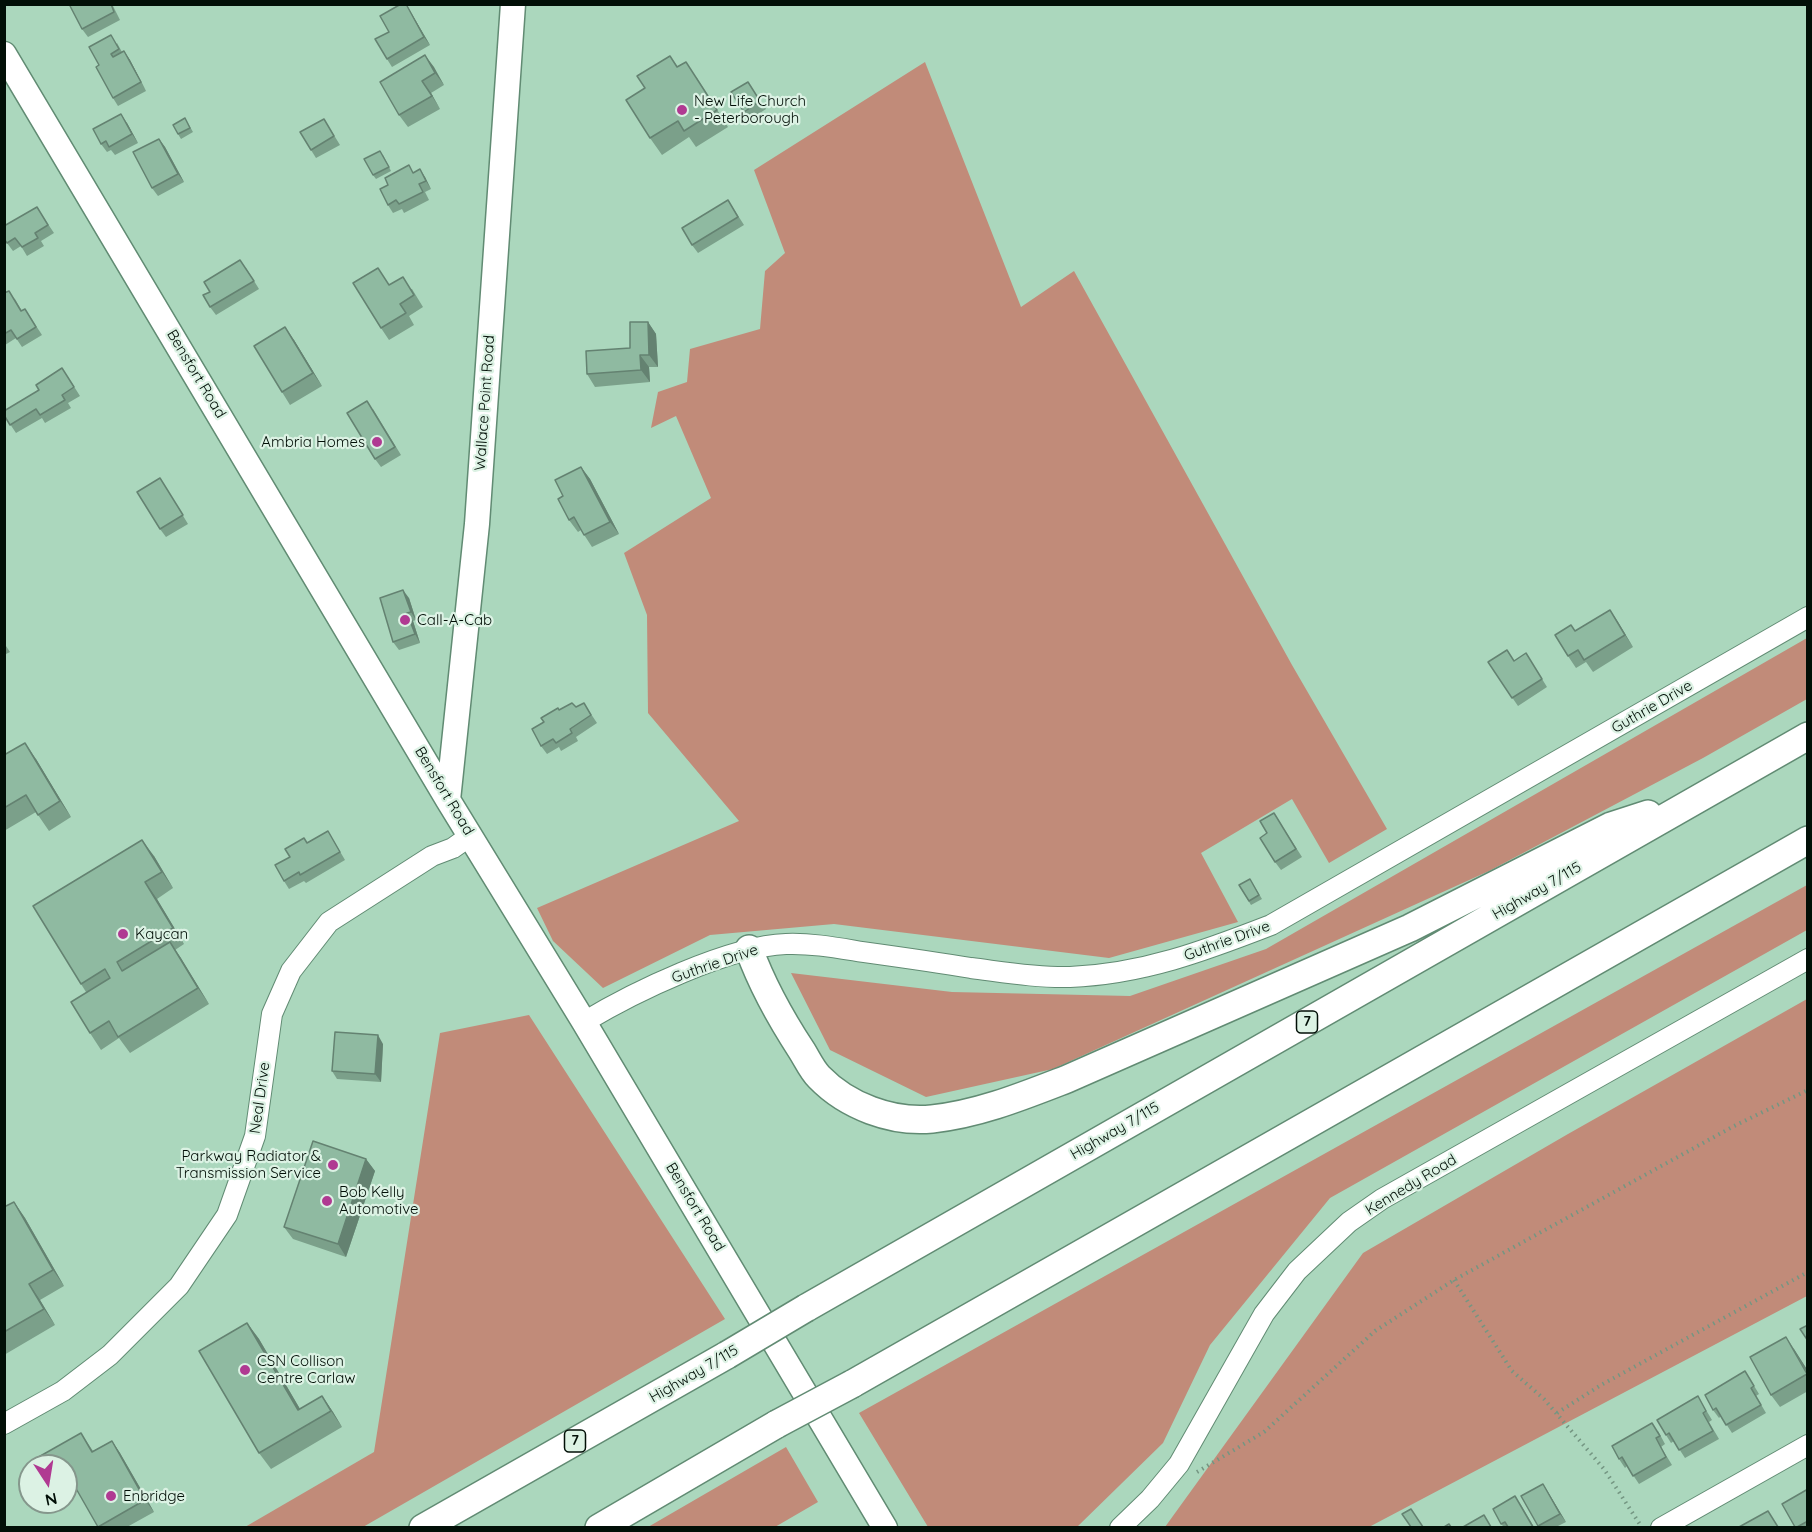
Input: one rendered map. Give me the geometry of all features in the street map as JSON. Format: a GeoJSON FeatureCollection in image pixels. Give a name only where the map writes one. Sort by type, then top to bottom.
{"type":"FeatureCollection","features":[{"type":"Feature","properties":{"kind":"highway","name":"Highway 7/115"},"geometry":{"type":"LineString","coordinates":[[423,1527],[1808,736]]}},
{"type":"Feature","properties":{"kind":"highway"},"geometry":{"type":"LineString","coordinates":[[749,949],[757,971],[789,1031],[818,1076],[841,1097],[866,1109],[903,1117],[929,1119],[961,1115],[1011,1101],[1067,1078],[1410,928],[1611,826],[1700,797]]}},
{"type":"Feature","properties":{"kind":"highway"},"geometry":{"type":"LineString","coordinates":[[599,1527],[1808,840]]}},
{"type":"Feature","properties":{"kind":"main road","name":"Wallace Point Road"},"geometry":{"type":"LineString","coordinates":[[448,800],[477,524],[513,4]]}},
{"type":"Feature","properties":{"kind":"main road","name":"Bensfort Road"},"geometry":{"type":"LineString","coordinates":[[4,54],[448,800],[585,1022],[885,1527]]}},
{"type":"Feature","properties":{"kind":"street","name":"Guthrie Drive"},"geometry":{"type":"LineString","coordinates":[[585,1022],[609,1007],[691,970],[749,949],[786,944],[827,947],[1012,974],[1068,977],[1111,974],[1172,961],[1271,926],[1808,617]]}},
{"type":"Feature","properties":{"kind":"street","name":"Neal Drive"},"geometry":{"type":"LineString","coordinates":[[4,1424],[63,1391],[110,1355],[179,1286],[226,1215],[255,1136],[272,1014],[291,971],[329,922],[432,856],[453,848],[470,836]]}},
{"type":"Feature","properties":{"kind":"street","name":"Kennedy Road"},"geometry":{"type":"LineString","coordinates":[[1120,1527],[1150,1499],[1179,1464],[1264,1314],[1297,1270],[1348,1222],[1382,1199],[1808,959]]}},
{"type":"Feature","properties":{"kind":"street"},"geometry":{"type":"LineString","coordinates":[[1661,1527],[1808,1445]]}},
{"type":"Feature","properties":{"kind":"path"},"geometry":{"type":"LineString","coordinates":[[1188,1477],[1264,1432],[1375,1330],[1455,1280],[1734,1126],[1808,1090]]}},
{"type":"Feature","properties":{"kind":"path"},"geometry":{"type":"LineString","coordinates":[[1557,1413],[1601,1385],[1808,1272]]}},
{"type":"Feature","properties":{"kind":"path"},"geometry":{"type":"LineString","coordinates":[[1455,1280],[1512,1371],[1544,1399],[1604,1469],[1642,1527]]}},
{"type":"Feature","properties":{"kind":"shaded area"},"geometry":{"type":"Polygon","coordinates":[[[925,62],[1021,307],[1074,271],[1292,665],[1387,829],[1329,863],[1292,799],[1201,853],[1238,922],[1109,958],[834,924],[710,935],[603,988],[553,941],[537,908],[739,821],[648,713],[647,615],[624,553],[711,498],[676,416],[651,428],[658,392],[687,382],[690,349],[760,329],[765,271],[785,253],[754,170],[925,62]]]}},
{"type":"Feature","properties":{"kind":"shaded area"},"geometry":{"type":"Polygon","coordinates":[[[1807,638],[1807,699],[1703,758],[1489,871],[1053,1069],[926,1097],[830,1050],[791,973],[952,992],[1130,996],[1266,949],[1807,638]]]}},
{"type":"Feature","properties":{"kind":"shaded area"},"geometry":{"type":"Polygon","coordinates":[[[1807,885],[1807,930],[1330,1198],[1210,1345],[1163,1443],[1077,1527],[928,1527],[859,1413],[1807,885]]]}},
{"type":"Feature","properties":{"kind":"shaded area"},"geometry":{"type":"Polygon","coordinates":[[[1807,999],[1807,1296],[1369,1527],[1165,1527],[1363,1253],[1807,999]]]}},
{"type":"Feature","properties":{"kind":"shaded area"},"geometry":{"type":"Polygon","coordinates":[[[529,1015],[725,1319],[363,1527],[245,1527],[374,1452],[440,1033],[529,1015]]]}},
{"type":"Feature","properties":{"kind":"shaded area"},"geometry":{"type":"Polygon","coordinates":[[[786,1447],[818,1502],[775,1527],[648,1527],[786,1447]]]}},
{"type":"Feature","properties":{"kind":"building"},"geometry":{"type":"Polygon","coordinates":[[[69,4],[111,4],[114,12],[82,29],[69,4]]]}},
{"type":"Feature","properties":{"kind":"building"},"geometry":{"type":"Polygon","coordinates":[[[401,4],[406,4],[424,37],[387,59],[375,39],[389,32],[380,16],[401,4]]]}},
{"type":"Feature","properties":{"kind":"building"},"geometry":{"type":"Polygon","coordinates":[[[111,35],[119,49],[111,54],[113,57],[124,51],[141,82],[113,98],[96,67],[99,65],[89,47],[111,35]]]}},
{"type":"Feature","properties":{"kind":"building"},"geometry":{"type":"Polygon","coordinates":[[[425,55],[435,73],[422,81],[432,96],[399,115],[380,82],[425,55]]]}},
{"type":"Feature","properties":{"kind":"building","name":"New Life Church - Peterborough"},"geometry":{"type":"Polygon","coordinates":[[[670,56],[677,67],[686,62],[717,110],[684,131],[678,121],[650,138],[626,100],[645,88],[637,76],[670,56]]]}},
{"type":"Feature","properties":{"kind":"building"},"geometry":{"type":"Polygon","coordinates":[[[748,82],[760,101],[744,112],[731,92],[748,82]]]}},
{"type":"Feature","properties":{"kind":"building"},"geometry":{"type":"Polygon","coordinates":[[[121,114],[132,134],[109,147],[106,141],[101,144],[93,129],[121,114]]]}},
{"type":"Feature","properties":{"kind":"building"},"geometry":{"type":"Polygon","coordinates":[[[185,118],[190,128],[178,134],[173,125],[185,118]]]}},
{"type":"Feature","properties":{"kind":"building"},"geometry":{"type":"Polygon","coordinates":[[[324,119],[334,136],[311,150],[300,132],[324,119]]]}},
{"type":"Feature","properties":{"kind":"building"},"geometry":{"type":"Polygon","coordinates":[[[159,139],[178,174],[152,188],[133,152],[159,139]]]}},
{"type":"Feature","properties":{"kind":"building"},"geometry":{"type":"Polygon","coordinates":[[[380,151],[389,167],[373,175],[364,159],[380,151]]]}},
{"type":"Feature","properties":{"kind":"building"},"geometry":{"type":"Polygon","coordinates":[[[409,165],[413,173],[420,169],[426,181],[419,184],[423,192],[399,204],[396,200],[388,205],[380,189],[388,185],[385,178],[409,165]]]}},
{"type":"Feature","properties":{"kind":"building"},"geometry":{"type":"Polygon","coordinates":[[[728,200],[738,217],[692,245],[682,228],[728,200]]]}},
{"type":"Feature","properties":{"kind":"building"},"geometry":{"type":"Polygon","coordinates":[[[37,207],[48,225],[35,233],[38,238],[22,247],[15,238],[7,243],[4,239],[4,226],[37,207]]]}},
{"type":"Feature","properties":{"kind":"building"},"geometry":{"type":"Polygon","coordinates":[[[240,260],[254,281],[210,307],[203,295],[210,292],[204,282],[240,260]]]}},
{"type":"Feature","properties":{"kind":"building"},"geometry":{"type":"Polygon","coordinates":[[[378,268],[389,285],[403,277],[414,295],[400,304],[406,313],[381,328],[353,283],[378,268]]]}},
{"type":"Feature","properties":{"kind":"building"},"geometry":{"type":"Polygon","coordinates":[[[9,291],[21,311],[25,309],[36,327],[17,339],[11,330],[4,334],[4,293],[9,291]]]}},
{"type":"Feature","properties":{"kind":"building"},"geometry":{"type":"Polygon","coordinates":[[[630,322],[648,322],[649,355],[640,355],[641,370],[587,374],[586,351],[630,348],[630,322]]]}},
{"type":"Feature","properties":{"kind":"building"},"geometry":{"type":"Polygon","coordinates":[[[285,327],[313,373],[282,392],[254,346],[285,327]]]}},
{"type":"Feature","properties":{"kind":"building"},"geometry":{"type":"Polygon","coordinates":[[[62,368],[74,387],[62,395],[65,400],[40,415],[36,409],[10,425],[4,411],[39,390],[36,385],[62,368]]]}},
{"type":"Feature","properties":{"kind":"building"},"geometry":{"type":"Polygon","coordinates":[[[367,401],[395,447],[375,459],[347,413],[367,401]]]}},
{"type":"Feature","properties":{"kind":"building"},"geometry":{"type":"Polygon","coordinates":[[[581,467],[610,522],[584,535],[574,517],[569,520],[558,499],[563,496],[555,480],[581,467]]]}},
{"type":"Feature","properties":{"kind":"building"},"geometry":{"type":"Polygon","coordinates":[[[160,478],[183,515],[160,529],[137,492],[160,478]]]}},
{"type":"Feature","properties":{"kind":"building"},"geometry":{"type":"Polygon","coordinates":[[[403,590],[411,612],[407,613],[415,634],[393,642],[380,598],[403,590]]]}},
{"type":"Feature","properties":{"kind":"building"},"geometry":{"type":"Polygon","coordinates":[[[1610,610],[1625,635],[1584,660],[1578,650],[1568,656],[1555,635],[1571,625],[1575,631],[1610,610]]]}},
{"type":"Feature","properties":{"kind":"building"},"geometry":{"type":"Polygon","coordinates":[[[1507,650],[1514,661],[1526,653],[1542,679],[1512,698],[1488,662],[1507,650]]]}},
{"type":"Feature","properties":{"kind":"building"},"geometry":{"type":"Polygon","coordinates":[[[572,703],[576,707],[584,703],[591,715],[570,729],[572,733],[556,743],[553,739],[541,746],[532,729],[544,722],[541,718],[572,703]]]}},
{"type":"Feature","properties":{"kind":"building"},"geometry":{"type":"Polygon","coordinates":[[[25,743],[60,801],[38,815],[26,795],[4,808],[4,755],[25,743]]]}},
{"type":"Feature","properties":{"kind":"building"},"geometry":{"type":"Polygon","coordinates":[[[1274,813],[1296,849],[1275,862],[1260,838],[1267,833],[1260,821],[1274,813]]]}},
{"type":"Feature","properties":{"kind":"building"},"geometry":{"type":"Polygon","coordinates":[[[328,831],[340,852],[300,875],[299,872],[284,881],[275,865],[290,857],[285,849],[304,838],[307,843],[328,831]]]}},
{"type":"Feature","properties":{"kind":"building"},"geometry":{"type":"Polygon","coordinates":[[[142,840],[162,872],[145,882],[173,928],[117,962],[122,971],[170,942],[198,988],[118,1037],[109,1021],[90,1033],[71,1002],[110,978],[105,969],[81,984],[33,906],[142,840]]]}},
{"type":"Feature","properties":{"kind":"building"},"geometry":{"type":"Polygon","coordinates":[[[1250,879],[1259,895],[1249,901],[1239,885],[1250,879]]]}},
{"type":"Feature","properties":{"kind":"building"},"geometry":{"type":"Polygon","coordinates":[[[335,1032],[378,1035],[375,1074],[332,1071],[335,1032]]]}},
{"type":"Feature","properties":{"kind":"building"},"geometry":{"type":"Polygon","coordinates":[[[313,1141],[366,1159],[338,1244],[284,1227],[313,1141]]]}},
{"type":"Feature","properties":{"kind":"building"},"geometry":{"type":"Polygon","coordinates":[[[14,1202],[53,1270],[29,1284],[44,1309],[4,1332],[4,1207],[14,1202]]]}},
{"type":"Feature","properties":{"kind":"building"},"geometry":{"type":"Polygon","coordinates":[[[247,1323],[298,1410],[322,1396],[331,1411],[259,1453],[199,1351],[247,1323]]]}},
{"type":"Feature","properties":{"kind":"building"},"geometry":{"type":"Polygon","coordinates":[[[1808,1325],[1808,1341],[1800,1329],[1808,1325]]]}},
{"type":"Feature","properties":{"kind":"building"},"geometry":{"type":"Polygon","coordinates":[[[1786,1337],[1807,1374],[1771,1395],[1750,1357],[1786,1337]]]}},
{"type":"Feature","properties":{"kind":"building"},"geometry":{"type":"Polygon","coordinates":[[[1745,1371],[1754,1386],[1751,1388],[1761,1405],[1726,1425],[1716,1408],[1713,1410],[1705,1395],[1745,1371]]]}},
{"type":"Feature","properties":{"kind":"building"},"geometry":{"type":"Polygon","coordinates":[[[1698,1396],[1706,1411],[1703,1413],[1713,1431],[1679,1450],[1669,1433],[1666,1435],[1657,1420],[1698,1396]]]}},
{"type":"Feature","properties":{"kind":"building"},"geometry":{"type":"Polygon","coordinates":[[[1652,1423],[1660,1436],[1656,1438],[1666,1457],[1633,1476],[1622,1457],[1619,1459],[1612,1446],[1652,1423]]]}},
{"type":"Feature","properties":{"kind":"building"},"geometry":{"type":"Polygon","coordinates":[[[81,1433],[92,1452],[112,1441],[145,1500],[98,1527],[78,1492],[78,1454],[44,1454],[81,1433]]]}},
{"type":"Feature","properties":{"kind":"building"},"geometry":{"type":"Polygon","coordinates":[[[1543,1484],[1560,1514],[1538,1526],[1521,1496],[1543,1484]]]}},
{"type":"Feature","properties":{"kind":"building"},"geometry":{"type":"Polygon","coordinates":[[[1808,1489],[1808,1521],[1795,1527],[1782,1504],[1808,1489]]]}},
{"type":"Feature","properties":{"kind":"building"},"geometry":{"type":"Polygon","coordinates":[[[1515,1496],[1533,1527],[1508,1527],[1505,1522],[1501,1524],[1493,1509],[1515,1496]]]}},
{"type":"Feature","properties":{"kind":"building"},"geometry":{"type":"Polygon","coordinates":[[[1411,1509],[1423,1527],[1411,1527],[1402,1514],[1411,1509]]]}},
{"type":"Feature","properties":{"kind":"building"},"geometry":{"type":"Polygon","coordinates":[[[1768,1511],[1778,1527],[1739,1527],[1768,1511]]]}},
{"type":"Feature","properties":{"kind":"building"},"geometry":{"type":"Polygon","coordinates":[[[1484,1515],[1491,1527],[1463,1527],[1484,1515]]]}},
{"type":"Feature","properties":{"kind":"place","name":"New Life Church - Peterborough"},"geometry":{"type":"Point","coordinates":[682,110]}},
{"type":"Feature","properties":{"kind":"place","name":"Ambria Homes"},"geometry":{"type":"Point","coordinates":[377,442]}},
{"type":"Feature","properties":{"kind":"place","name":"Call-A-Cab"},"geometry":{"type":"Point","coordinates":[405,620]}},
{"type":"Feature","properties":{"kind":"place","name":"Kaycan"},"geometry":{"type":"Point","coordinates":[123,934]}},
{"type":"Feature","properties":{"kind":"place","name":"Parkway Radiator & Transmission Service"},"geometry":{"type":"Point","coordinates":[333,1165]}},
{"type":"Feature","properties":{"kind":"place","name":"Bob Kelly Automotive"},"geometry":{"type":"Point","coordinates":[327,1201]}},
{"type":"Feature","properties":{"kind":"place","name":"CSN Collison Centre Carlaw"},"geometry":{"type":"Point","coordinates":[245,1370]}},
{"type":"Feature","properties":{"kind":"place","name":"Enbridge"},"geometry":{"type":"Point","coordinates":[111,1496]}}]}
